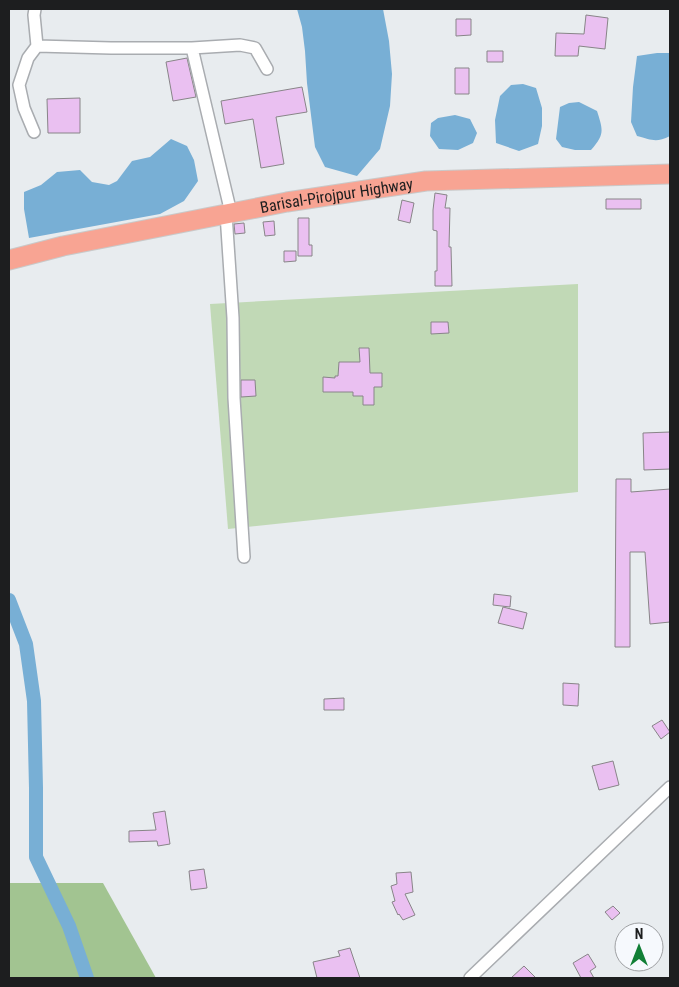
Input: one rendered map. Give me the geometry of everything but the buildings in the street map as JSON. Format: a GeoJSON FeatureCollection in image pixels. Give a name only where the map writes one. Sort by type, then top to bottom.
{"type":"FeatureCollection","features":[{"type":"Feature","properties":{"kind":"highway","name":"Barisal-Pirojpur Highway"},"geometry":{"type":"LineString","coordinates":[[9,260],[62,246],[287,202],[426,181],[670,174]]}},
{"type":"Feature","properties":{"kind":"street"},"geometry":{"type":"LineString","coordinates":[[34,132],[24,108],[19,85],[28,58],[37,46],[35,9]]}},
{"type":"Feature","properties":{"kind":"street"},"geometry":{"type":"LineString","coordinates":[[37,46],[192,48],[240,45],[255,48],[267,69]]}},
{"type":"Feature","properties":{"kind":"street"},"geometry":{"type":"LineString","coordinates":[[192,48],[229,213],[234,398],[244,557]]}},
{"type":"Feature","properties":{"kind":"street"},"geometry":{"type":"LineString","coordinates":[[470,978],[670,787]]}},
{"type":"Feature","properties":{"kind":"green space"},"geometry":{"type":"Polygon","coordinates":[[[578,284],[578,492],[228,529],[210,304],[578,284]]]}},
{"type":"Feature","properties":{"kind":"green space"},"geometry":{"type":"Polygon","coordinates":[[[9,883],[103,883],[156,978],[9,978],[9,883]]]}},
{"type":"Feature","properties":{"kind":"water"},"geometry":{"type":"Polygon","coordinates":[[[297,9],[383,9],[389,41],[392,74],[390,106],[380,149],[357,176],[325,167],[315,147],[302,27],[297,9]]]}},
{"type":"Feature","properties":{"kind":"water"},"geometry":{"type":"Polygon","coordinates":[[[670,53],[670,136],[661,140],[637,136],[631,122],[637,56],[670,53]]]}},
{"type":"Feature","properties":{"kind":"water"},"geometry":{"type":"Polygon","coordinates":[[[523,84],[536,88],[542,108],[542,126],[538,144],[519,151],[496,143],[495,120],[500,96],[511,85],[523,84]]]}},
{"type":"Feature","properties":{"kind":"water"},"geometry":{"type":"Polygon","coordinates":[[[579,102],[597,111],[601,123],[601,136],[591,150],[575,150],[562,147],[556,139],[560,107],[569,103],[579,102]]]}},
{"type":"Feature","properties":{"kind":"water"},"geometry":{"type":"Polygon","coordinates":[[[455,115],[470,119],[477,133],[473,143],[458,150],[439,149],[430,136],[431,123],[438,118],[455,115]]]}},
{"type":"Feature","properties":{"kind":"water"},"geometry":{"type":"Polygon","coordinates":[[[171,139],[187,146],[194,160],[198,181],[184,201],[160,214],[29,238],[24,209],[24,192],[41,185],[57,172],[80,170],[92,182],[109,185],[117,181],[132,161],[150,157],[171,139]]]}},
{"type":"Feature","properties":{"kind":"waterway"},"geometry":{"type":"LineString","coordinates":[[9,600],[26,644],[34,701],[36,857],[69,926],[87,978]]}}]}
